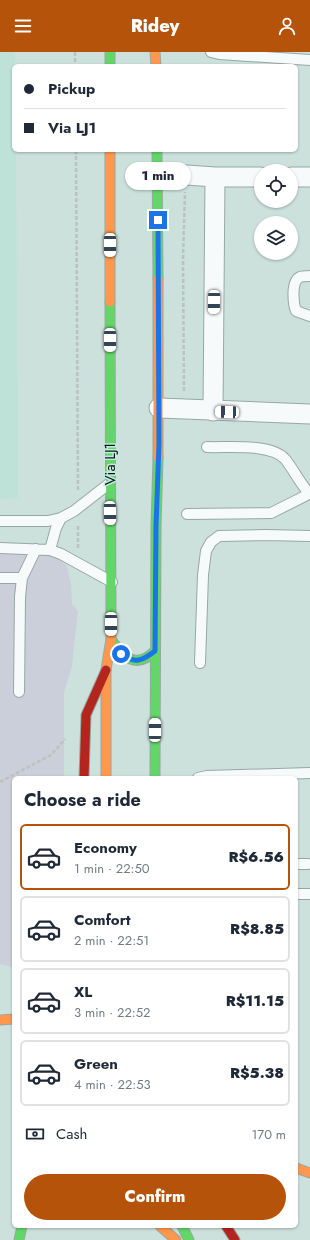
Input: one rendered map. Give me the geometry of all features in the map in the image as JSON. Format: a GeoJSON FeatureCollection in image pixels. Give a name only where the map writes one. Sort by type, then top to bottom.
{"type":"FeatureCollection","features":[{"type":"Feature","properties":{"kind":"main road"},"geometry":{"type":"LineString","coordinates":[[110,52],[110,64]]}},
{"type":"Feature","properties":{"kind":"main road"},"geometry":{"type":"LineString","coordinates":[[155,52],[156,64]]}},
{"type":"Feature","properties":{"kind":"main road","name":"Via LJ1"},"geometry":{"type":"LineString","coordinates":[[106,776],[106,670],[111,639],[112,582],[110,483],[110,152]]}},
{"type":"Feature","properties":{"kind":"main road"},"geometry":{"type":"LineString","coordinates":[[155,776],[156,526],[159,444],[157,152]]}},
{"type":"Feature","properties":{"kind":"main road"},"geometry":{"type":"LineString","coordinates":[[111,639],[121,654],[128,659],[144,659],[155,651]]}},
{"type":"Feature","properties":{"kind":"main road"},"geometry":{"type":"LineString","coordinates":[[84,776],[86,714],[106,670]]}},
{"type":"Feature","properties":{"kind":"main road"},"geometry":{"type":"LineString","coordinates":[[0,1020],[12,1019]]}},
{"type":"Feature","properties":{"kind":"main road"},"geometry":{"type":"LineString","coordinates":[[298,1169],[310,1173]]}},
{"type":"Feature","properties":{"kind":"main road"},"geometry":{"type":"LineString","coordinates":[[19,1240],[22,1228]]}},
{"type":"Feature","properties":{"kind":"main road"},"geometry":{"type":"LineString","coordinates":[[162,1228],[176,1240]]}},
{"type":"Feature","properties":{"kind":"main road"},"geometry":{"type":"LineString","coordinates":[[183,1228],[189,1240]]}},
{"type":"Feature","properties":{"kind":"main road"},"geometry":{"type":"LineString","coordinates":[[227,1228],[235,1240]]}},
{"type":"Feature","properties":{"kind":"street"},"geometry":{"type":"LineString","coordinates":[[158,173],[215,177],[254,177]]}},
{"type":"Feature","properties":{"kind":"street"},"geometry":{"type":"LineString","coordinates":[[213,411],[215,177]]}},
{"type":"Feature","properties":{"kind":"street"},"geometry":{"type":"LineString","coordinates":[[298,177],[310,177]]}},
{"type":"Feature","properties":{"kind":"street"},"geometry":{"type":"LineString","coordinates":[[159,408],[310,414]]}},
{"type":"Feature","properties":{"kind":"lane"},"geometry":{"type":"LineString","coordinates":[[211,52],[219,54],[305,57]]}},
{"type":"Feature","properties":{"kind":"lane"},"geometry":{"type":"LineString","coordinates":[[310,276],[300,277],[296,281],[293,304],[296,311],[310,316]]}},
{"type":"Feature","properties":{"kind":"lane"},"geometry":{"type":"LineString","coordinates":[[187,514],[271,513],[309,494],[284,458],[272,451],[258,448],[207,448]]}},
{"type":"Feature","properties":{"kind":"lane"},"geometry":{"type":"LineString","coordinates":[[0,521],[48,521],[61,518],[79,507],[110,483]]}},
{"type":"Feature","properties":{"kind":"lane"},"geometry":{"type":"LineString","coordinates":[[50,550],[56,528],[61,518]]}},
{"type":"Feature","properties":{"kind":"lane"},"geometry":{"type":"LineString","coordinates":[[200,663],[203,575],[206,551],[211,542],[219,536],[310,536]]}},
{"type":"Feature","properties":{"kind":"lane"},"geometry":{"type":"LineString","coordinates":[[0,548],[50,550],[61,554],[112,582]]}},
{"type":"Feature","properties":{"kind":"lane"},"geometry":{"type":"LineString","coordinates":[[19,692],[20,597],[22,578],[36,549]]}},
{"type":"Feature","properties":{"kind":"lane"},"geometry":{"type":"LineString","coordinates":[[0,578],[22,578]]}},
{"type":"Feature","properties":{"kind":"lane"},"geometry":{"type":"LineString","coordinates":[[207,776],[310,773]]}},
{"type":"Feature","properties":{"kind":"lane"},"geometry":{"type":"LineString","coordinates":[[298,864],[308,864]]}},
{"type":"Feature","properties":{"kind":"lane"},"geometry":{"type":"LineString","coordinates":[[298,894],[310,894]]}},
{"type":"Feature","properties":{"kind":"path"},"geometry":{"type":"LineString","coordinates":[[75,52],[75,64]]}},
{"type":"Feature","properties":{"kind":"path"},"geometry":{"type":"LineString","coordinates":[[76,152],[79,507],[78,564]]}},
{"type":"Feature","properties":{"kind":"path"},"geometry":{"type":"LineString","coordinates":[[184,409],[183,259],[185,175]]}},
{"type":"Feature","properties":{"kind":"path"},"geometry":{"type":"LineString","coordinates":[[0,782],[51,755],[66,738]]}},
{"type":"Feature","properties":{"kind":"shaded area"},"geometry":{"type":"Polygon","coordinates":[[[0,52],[15,52],[15,64],[12,64],[12,152],[16,152],[18,498],[0,499],[0,52]]]}},
{"type":"Feature","properties":{"kind":"shaded area"},"geometry":{"type":"Polygon","coordinates":[[[0,544],[53,554],[67,566],[71,584],[72,605],[78,611],[72,666],[64,693],[64,776],[12,776],[12,967],[0,964],[0,544]]]}},
{"type":"Feature","properties":{"kind":"traffic: fast"},"geometry":{"type":"LineString","coordinates":[[110,52],[110,64]]}},
{"type":"Feature","properties":{"kind":"traffic: fast"},"geometry":{"type":"LineString","coordinates":[[157,152],[158,279]]}},
{"type":"Feature","properties":{"kind":"traffic: fast"},"geometry":{"type":"LineString","coordinates":[[110,302],[111,621]]}},
{"type":"Feature","properties":{"kind":"traffic: fast"},"geometry":{"type":"LineString","coordinates":[[155,776],[156,526],[158,458]]}},
{"type":"Feature","properties":{"kind":"traffic: fast"},"geometry":{"type":"LineString","coordinates":[[111,639],[120,651],[130,659],[142,660],[155,651]]}},
{"type":"Feature","properties":{"kind":"traffic: fast"},"geometry":{"type":"LineString","coordinates":[[19,1240],[22,1228]]}},
{"type":"Feature","properties":{"kind":"traffic: fast"},"geometry":{"type":"LineString","coordinates":[[183,1228],[189,1240]]}},
{"type":"Feature","properties":{"kind":"traffic: slow"},"geometry":{"type":"LineString","coordinates":[[155,52],[156,64]]}},
{"type":"Feature","properties":{"kind":"traffic: slow"},"geometry":{"type":"LineString","coordinates":[[110,152],[110,302]]}},
{"type":"Feature","properties":{"kind":"traffic: slow"},"geometry":{"type":"LineString","coordinates":[[158,279],[158,458]]}},
{"type":"Feature","properties":{"kind":"traffic: slow"},"geometry":{"type":"LineString","coordinates":[[106,776],[106,670],[111,639],[111,621]]}},
{"type":"Feature","properties":{"kind":"traffic: slow"},"geometry":{"type":"LineString","coordinates":[[0,1020],[12,1019]]}},
{"type":"Feature","properties":{"kind":"traffic: slow"},"geometry":{"type":"LineString","coordinates":[[298,1169],[310,1173]]}},
{"type":"Feature","properties":{"kind":"traffic: slow"},"geometry":{"type":"LineString","coordinates":[[162,1228],[176,1240]]}},
{"type":"Feature","properties":{"kind":"traffic: jam"},"geometry":{"type":"LineString","coordinates":[[84,776],[86,715],[106,670]]}},
{"type":"Feature","properties":{"kind":"traffic: jam"},"geometry":{"type":"LineString","coordinates":[[227,1228],[235,1240]]}},
{"type":"Feature","properties":{"kind":"route"},"geometry":{"type":"LineString","coordinates":[[121,654],[128,659],[135,660],[144,659],[155,651],[156,526],[159,444],[158,220]]}}]}
